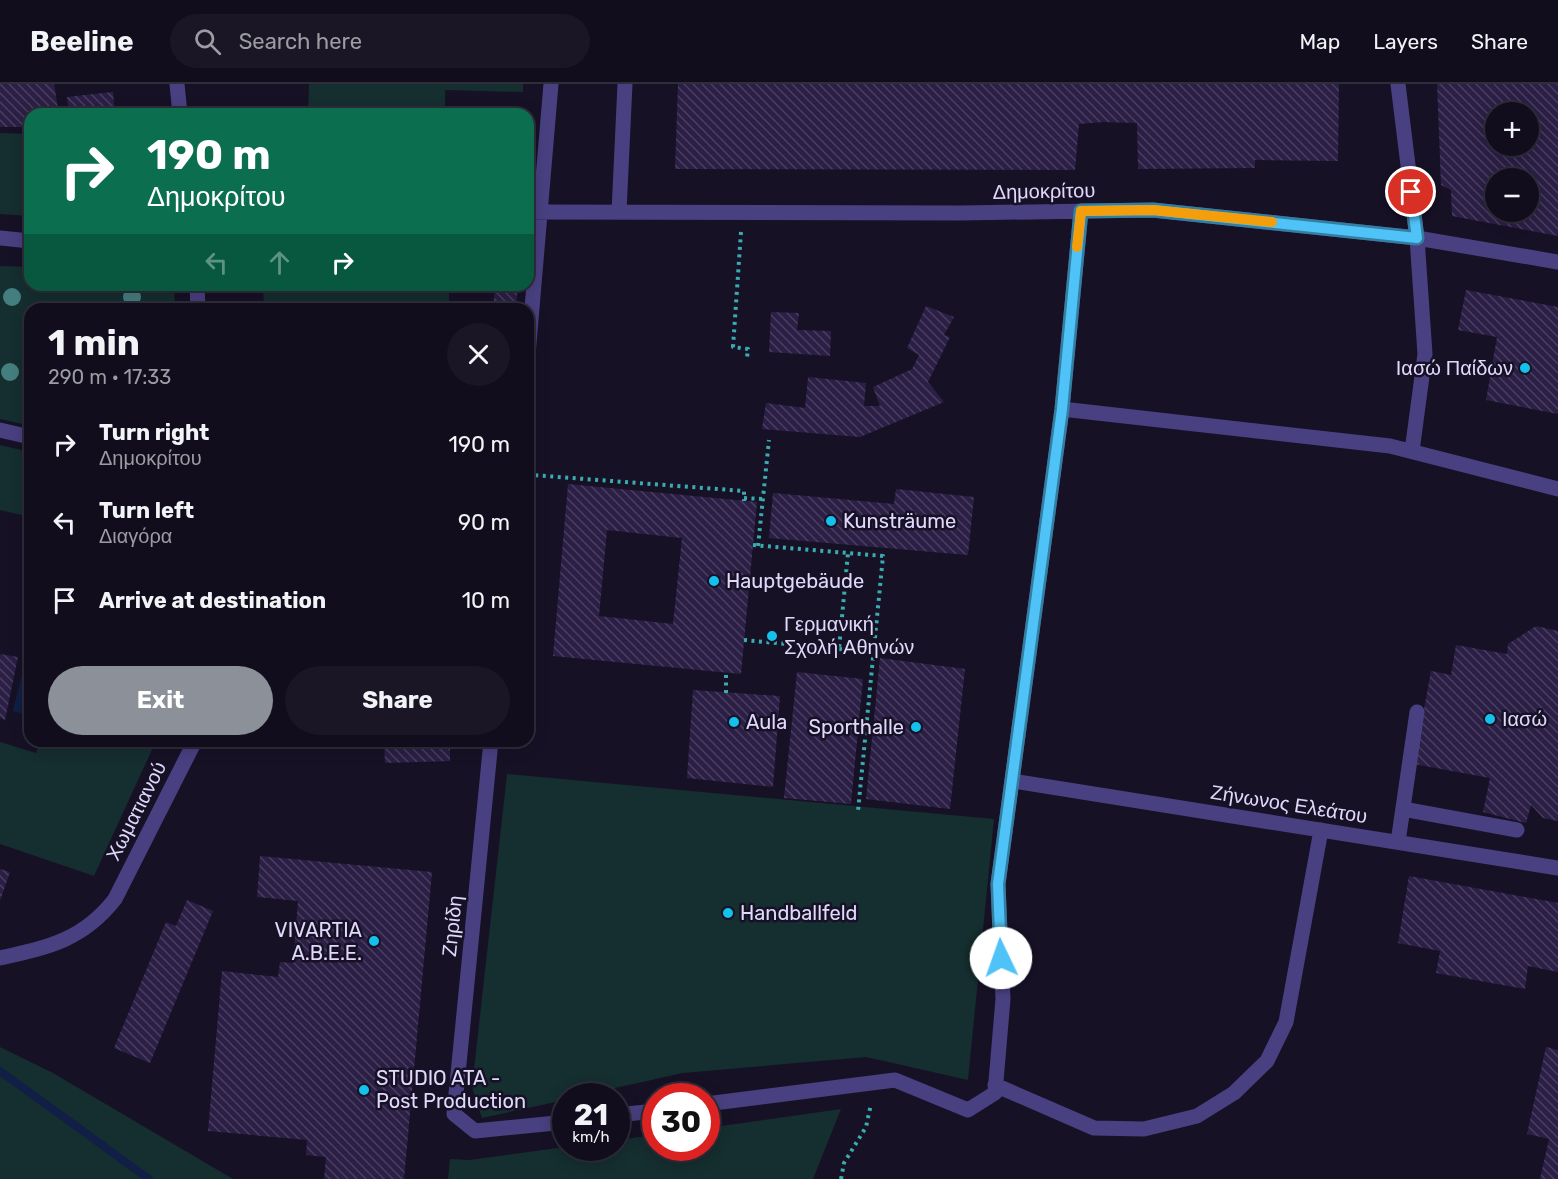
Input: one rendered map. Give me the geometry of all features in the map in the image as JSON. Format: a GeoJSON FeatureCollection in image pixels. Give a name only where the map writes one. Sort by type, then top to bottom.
{"type":"FeatureCollection","features":[{"type":"Feature","properties":{"kind":"street"},"geometry":{"type":"LineString","coordinates":[[177,84],[179,108]]}},
{"type":"Feature","properties":{"kind":"street"},"geometry":{"type":"LineString","coordinates":[[534,233],[552,84]]}},
{"type":"Feature","properties":{"kind":"street"},"geometry":{"type":"LineString","coordinates":[[619,212],[625,84]]}},
{"type":"Feature","properties":{"kind":"street"},"geometry":{"type":"LineString","coordinates":[[1398,84],[1417,238],[1425,354],[1413,451]]}},
{"type":"Feature","properties":{"kind":"street","name":"Δημοκρίτου"},"geometry":{"type":"LineString","coordinates":[[535,212],[1153,210],[1417,238],[1558,262]]}},
{"type":"Feature","properties":{"kind":"street"},"geometry":{"type":"LineString","coordinates":[[720,1102],[895,1080],[968,1110],[995,1093],[1003,999],[998,884],[1062,409],[1081,211]]}},
{"type":"Feature","properties":{"kind":"street"},"geometry":{"type":"LineString","coordinates":[[0,238],[24,240]]}},
{"type":"Feature","properties":{"kind":"street"},"geometry":{"type":"LineString","coordinates":[[1062,409],[1413,451],[1444,461],[1558,489]]}},
{"type":"Feature","properties":{"kind":"street"},"geometry":{"type":"LineString","coordinates":[[0,430],[24,436]]}},
{"type":"Feature","properties":{"kind":"street"},"geometry":{"type":"LineString","coordinates":[[1398,842],[1417,712]]}},
{"type":"Feature","properties":{"kind":"street","name":"Χωματιανού"},"geometry":{"type":"LineString","coordinates":[[0,958],[42,948],[78,935],[100,919],[115,899],[192,747]]}},
{"type":"Feature","properties":{"kind":"street","name":"Ζηρίδη"},"geometry":{"type":"LineString","coordinates":[[490,747],[454,1114],[475,1131],[552,1123]]}},
{"type":"Feature","properties":{"kind":"street","name":"Ζήνωνος Ελεάτου"},"geometry":{"type":"LineString","coordinates":[[1013,781],[1558,868]]}},
{"type":"Feature","properties":{"kind":"street"},"geometry":{"type":"LineString","coordinates":[[1403,809],[1517,830]]}},
{"type":"Feature","properties":{"kind":"street"},"geometry":{"type":"LineString","coordinates":[[995,1085],[1094,1128],[1144,1129],[1197,1116],[1234,1093],[1266,1060],[1286,1022],[1321,830]]}},
{"type":"Feature","properties":{"kind":"path"},"geometry":{"type":"LineString","coordinates":[[742,213],[733,347],[748,349],[747,358]]}},
{"type":"Feature","properties":{"kind":"path"},"geometry":{"type":"LineString","coordinates":[[769,440],[763,499],[755,545],[883,556],[858,811]]}},
{"type":"Feature","properties":{"kind":"path"},"geometry":{"type":"LineString","coordinates":[[534,475],[744,491],[744,499],[763,499]]}},
{"type":"Feature","properties":{"kind":"path"},"geometry":{"type":"LineString","coordinates":[[839,649],[848,553]]}},
{"type":"Feature","properties":{"kind":"path"},"geometry":{"type":"LineString","coordinates":[[744,640],[873,653]]}},
{"type":"Feature","properties":{"kind":"path"},"geometry":{"type":"LineString","coordinates":[[726,673],[726,693]]}},
{"type":"Feature","properties":{"kind":"path"},"geometry":{"type":"LineString","coordinates":[[841,1179],[844,1163],[866,1127],[876,1083]]}},
{"type":"Feature","properties":{"kind":"green space"},"geometry":{"type":"Polygon","coordinates":[[[309,84],[523,84],[523,92],[445,90],[445,108],[308,108],[309,84]]]}},
{"type":"Feature","properties":{"kind":"green space"},"geometry":{"type":"Polygon","coordinates":[[[0,133],[24,134],[24,216],[0,214],[0,133]]]}},
{"type":"Feature","properties":{"kind":"green space"},"geometry":{"type":"Polygon","coordinates":[[[0,266],[24,267],[24,291],[174,291],[175,303],[24,303],[24,421],[23,424],[0,419],[0,266]]]}},
{"type":"Feature","properties":{"kind":"green space"},"geometry":{"type":"Polygon","coordinates":[[[263,291],[449,291],[449,303],[264,303],[263,291]]]}},
{"type":"Feature","properties":{"kind":"green space"},"geometry":{"type":"Polygon","coordinates":[[[0,445],[24,451],[24,516],[0,510],[0,445]]]}},
{"type":"Feature","properties":{"kind":"green space"},"geometry":{"type":"Polygon","coordinates":[[[0,742],[36,753],[38,747],[153,747],[94,876],[0,844],[0,742]]]}},
{"type":"Feature","properties":{"kind":"green space"},"geometry":{"type":"Polygon","coordinates":[[[507,774],[994,819],[968,1080],[866,1057],[683,1073],[630,1085],[552,1083],[552,1103],[482,1118],[472,1087],[507,774]]]}},
{"type":"Feature","properties":{"kind":"green space"},"geometry":{"type":"Polygon","coordinates":[[[0,1047],[53,1073],[233,1179],[0,1179],[0,1047]]]}},
{"type":"Feature","properties":{"kind":"green space"},"geometry":{"type":"Polygon","coordinates":[[[841,1109],[813,1179],[448,1179],[450,1159],[469,1160],[552,1149],[552,1161],[630,1161],[630,1138],[642,1137],[642,1161],[720,1161],[720,1126],[841,1109]]]}},
{"type":"Feature","properties":{"kind":"water"},"geometry":{"type":"Polygon","coordinates":[[[22,675],[24,676],[24,714],[13,711],[22,675]]]}},
{"type":"Feature","properties":{"kind":"building"},"geometry":{"type":"Polygon","coordinates":[[[0,84],[54,84],[58,108],[24,108],[24,127],[0,127],[0,84]]]}},
{"type":"Feature","properties":{"kind":"building"},"geometry":{"type":"Polygon","coordinates":[[[678,84],[1339,84],[1338,161],[1255,160],[1255,168],[1138,169],[1137,123],[1103,122],[1079,124],[1075,170],[675,169],[678,84]]]}},
{"type":"Feature","properties":{"kind":"building"},"geometry":{"type":"Polygon","coordinates":[[[1437,84],[1558,84],[1558,236],[1452,216],[1451,190],[1441,185],[1437,84]]]}},
{"type":"Feature","properties":{"kind":"building"},"geometry":{"type":"Polygon","coordinates":[[[113,92],[114,108],[68,108],[67,97],[113,92]]]}},
{"type":"Feature","properties":{"kind":"building","name":"Ιασώ Παίδων"},"geometry":{"type":"Polygon","coordinates":[[[1466,290],[1558,307],[1558,414],[1486,400],[1497,337],[1458,330],[1466,290]]]}},
{"type":"Feature","properties":{"kind":"building"},"geometry":{"type":"Polygon","coordinates":[[[494,291],[518,291],[516,303],[494,303],[494,291]]]}},
{"type":"Feature","properties":{"kind":"building"},"geometry":{"type":"Polygon","coordinates":[[[926,306],[954,317],[944,335],[950,337],[928,382],[944,402],[860,437],[762,429],[766,403],[805,408],[808,377],[866,383],[864,406],[880,406],[873,387],[912,369],[919,355],[907,348],[926,306]]]}},
{"type":"Feature","properties":{"kind":"building"},"geometry":{"type":"Polygon","coordinates":[[[771,312],[799,313],[797,330],[831,331],[830,356],[769,352],[771,312]]]}},
{"type":"Feature","properties":{"kind":"building","name":"Hauptgebäude"},"geometry":{"type":"Polygon","coordinates":[[[568,484],[757,502],[741,674],[553,656],[568,484]],[[607,530],[599,616],[673,624],[682,538],[607,530]]]}},
{"type":"Feature","properties":{"kind":"building"},"geometry":{"type":"Polygon","coordinates":[[[896,489],[974,497],[968,555],[769,538],[773,493],[894,504],[896,489]]]}},
{"type":"Feature","properties":{"kind":"building","name":"Ιασώ"},"geometry":{"type":"Polygon","coordinates":[[[1536,626],[1558,631],[1558,821],[1543,818],[1531,805],[1526,823],[1483,812],[1490,778],[1414,764],[1431,671],[1451,675],[1456,645],[1507,654],[1508,644],[1536,626]]]}},
{"type":"Feature","properties":{"kind":"building"},"geometry":{"type":"Polygon","coordinates":[[[0,654],[18,657],[5,720],[0,718],[0,654]]]}},
{"type":"Feature","properties":{"kind":"building","name":"Sporthalle"},"geometry":{"type":"Polygon","coordinates":[[[880,658],[965,669],[950,809],[866,799],[880,658]]]}},
{"type":"Feature","properties":{"kind":"building"},"geometry":{"type":"Polygon","coordinates":[[[797,672],[863,679],[851,804],[784,798],[797,672]]]}},
{"type":"Feature","properties":{"kind":"building","name":"Aula"},"geometry":{"type":"Polygon","coordinates":[[[693,690],[780,696],[773,787],[687,778],[693,690]]]}},
{"type":"Feature","properties":{"kind":"building"},"geometry":{"type":"Polygon","coordinates":[[[384,747],[450,747],[450,761],[385,763],[384,747]]]}},
{"type":"Feature","properties":{"kind":"building"},"geometry":{"type":"Polygon","coordinates":[[[260,856],[432,872],[404,1179],[324,1179],[326,1157],[306,1155],[307,1140],[208,1131],[222,971],[278,977],[280,962],[293,963],[298,901],[257,897],[260,856]]]}},
{"type":"Feature","properties":{"kind":"building"},"geometry":{"type":"Polygon","coordinates":[[[0,869],[10,872],[0,901],[0,869]]]}},
{"type":"Feature","properties":{"kind":"building"},"geometry":{"type":"Polygon","coordinates":[[[1409,876],[1558,903],[1558,972],[1528,966],[1525,989],[1436,973],[1440,951],[1398,943],[1409,876]]]}},
{"type":"Feature","properties":{"kind":"building"},"geometry":{"type":"Polygon","coordinates":[[[187,900],[213,911],[150,1063],[114,1048],[166,922],[176,926],[187,900]]]}},
{"type":"Feature","properties":{"kind":"building"},"geometry":{"type":"Polygon","coordinates":[[[1546,1047],[1558,1050],[1558,1179],[1540,1179],[1549,1139],[1527,1134],[1546,1047]]]}},
{"type":"Feature","properties":{"kind":"waterway"},"geometry":{"type":"LineString","coordinates":[[0,1071],[149,1179]]}},
{"type":"Feature","properties":{"kind":"slow traffic"},"geometry":{"type":"LineString","coordinates":[[1077,247],[1081,211],[1153,210],[1272,222]]}},
{"type":"Feature","properties":{"kind":"place","name":"Ιασώ Παίδων"},"geometry":{"type":"Point","coordinates":[1525,368]}},
{"type":"Feature","properties":{"kind":"place","name":"Kunsträume"},"geometry":{"type":"Point","coordinates":[831,521]}},
{"type":"Feature","properties":{"kind":"place","name":"Hauptgebäude"},"geometry":{"type":"Point","coordinates":[714,581]}},
{"type":"Feature","properties":{"kind":"place","name":"Γερμανική Σχολή Αθηνών"},"geometry":{"type":"Point","coordinates":[772,636]}},
{"type":"Feature","properties":{"kind":"place","name":"Ιασώ"},"geometry":{"type":"Point","coordinates":[1490,719]}},
{"type":"Feature","properties":{"kind":"place","name":"Aula"},"geometry":{"type":"Point","coordinates":[734,722]}},
{"type":"Feature","properties":{"kind":"place","name":"Sporthalle"},"geometry":{"type":"Point","coordinates":[916,727]}},
{"type":"Feature","properties":{"kind":"place","name":"Handballfeld"},"geometry":{"type":"Point","coordinates":[728,913]}},
{"type":"Feature","properties":{"kind":"place","name":"VIVARTIA A.B.E.E."},"geometry":{"type":"Point","coordinates":[374,941]}},
{"type":"Feature","properties":{"kind":"place","name":"STUDIO ATA - Post Production"},"geometry":{"type":"Point","coordinates":[364,1090]}},
{"type":"Feature","properties":{"kind":"route"},"geometry":{"type":"LineString","coordinates":[[1001,958],[998,884],[1062,409],[1081,211],[1153,210],[1417,238],[1411,192]]}}]}
